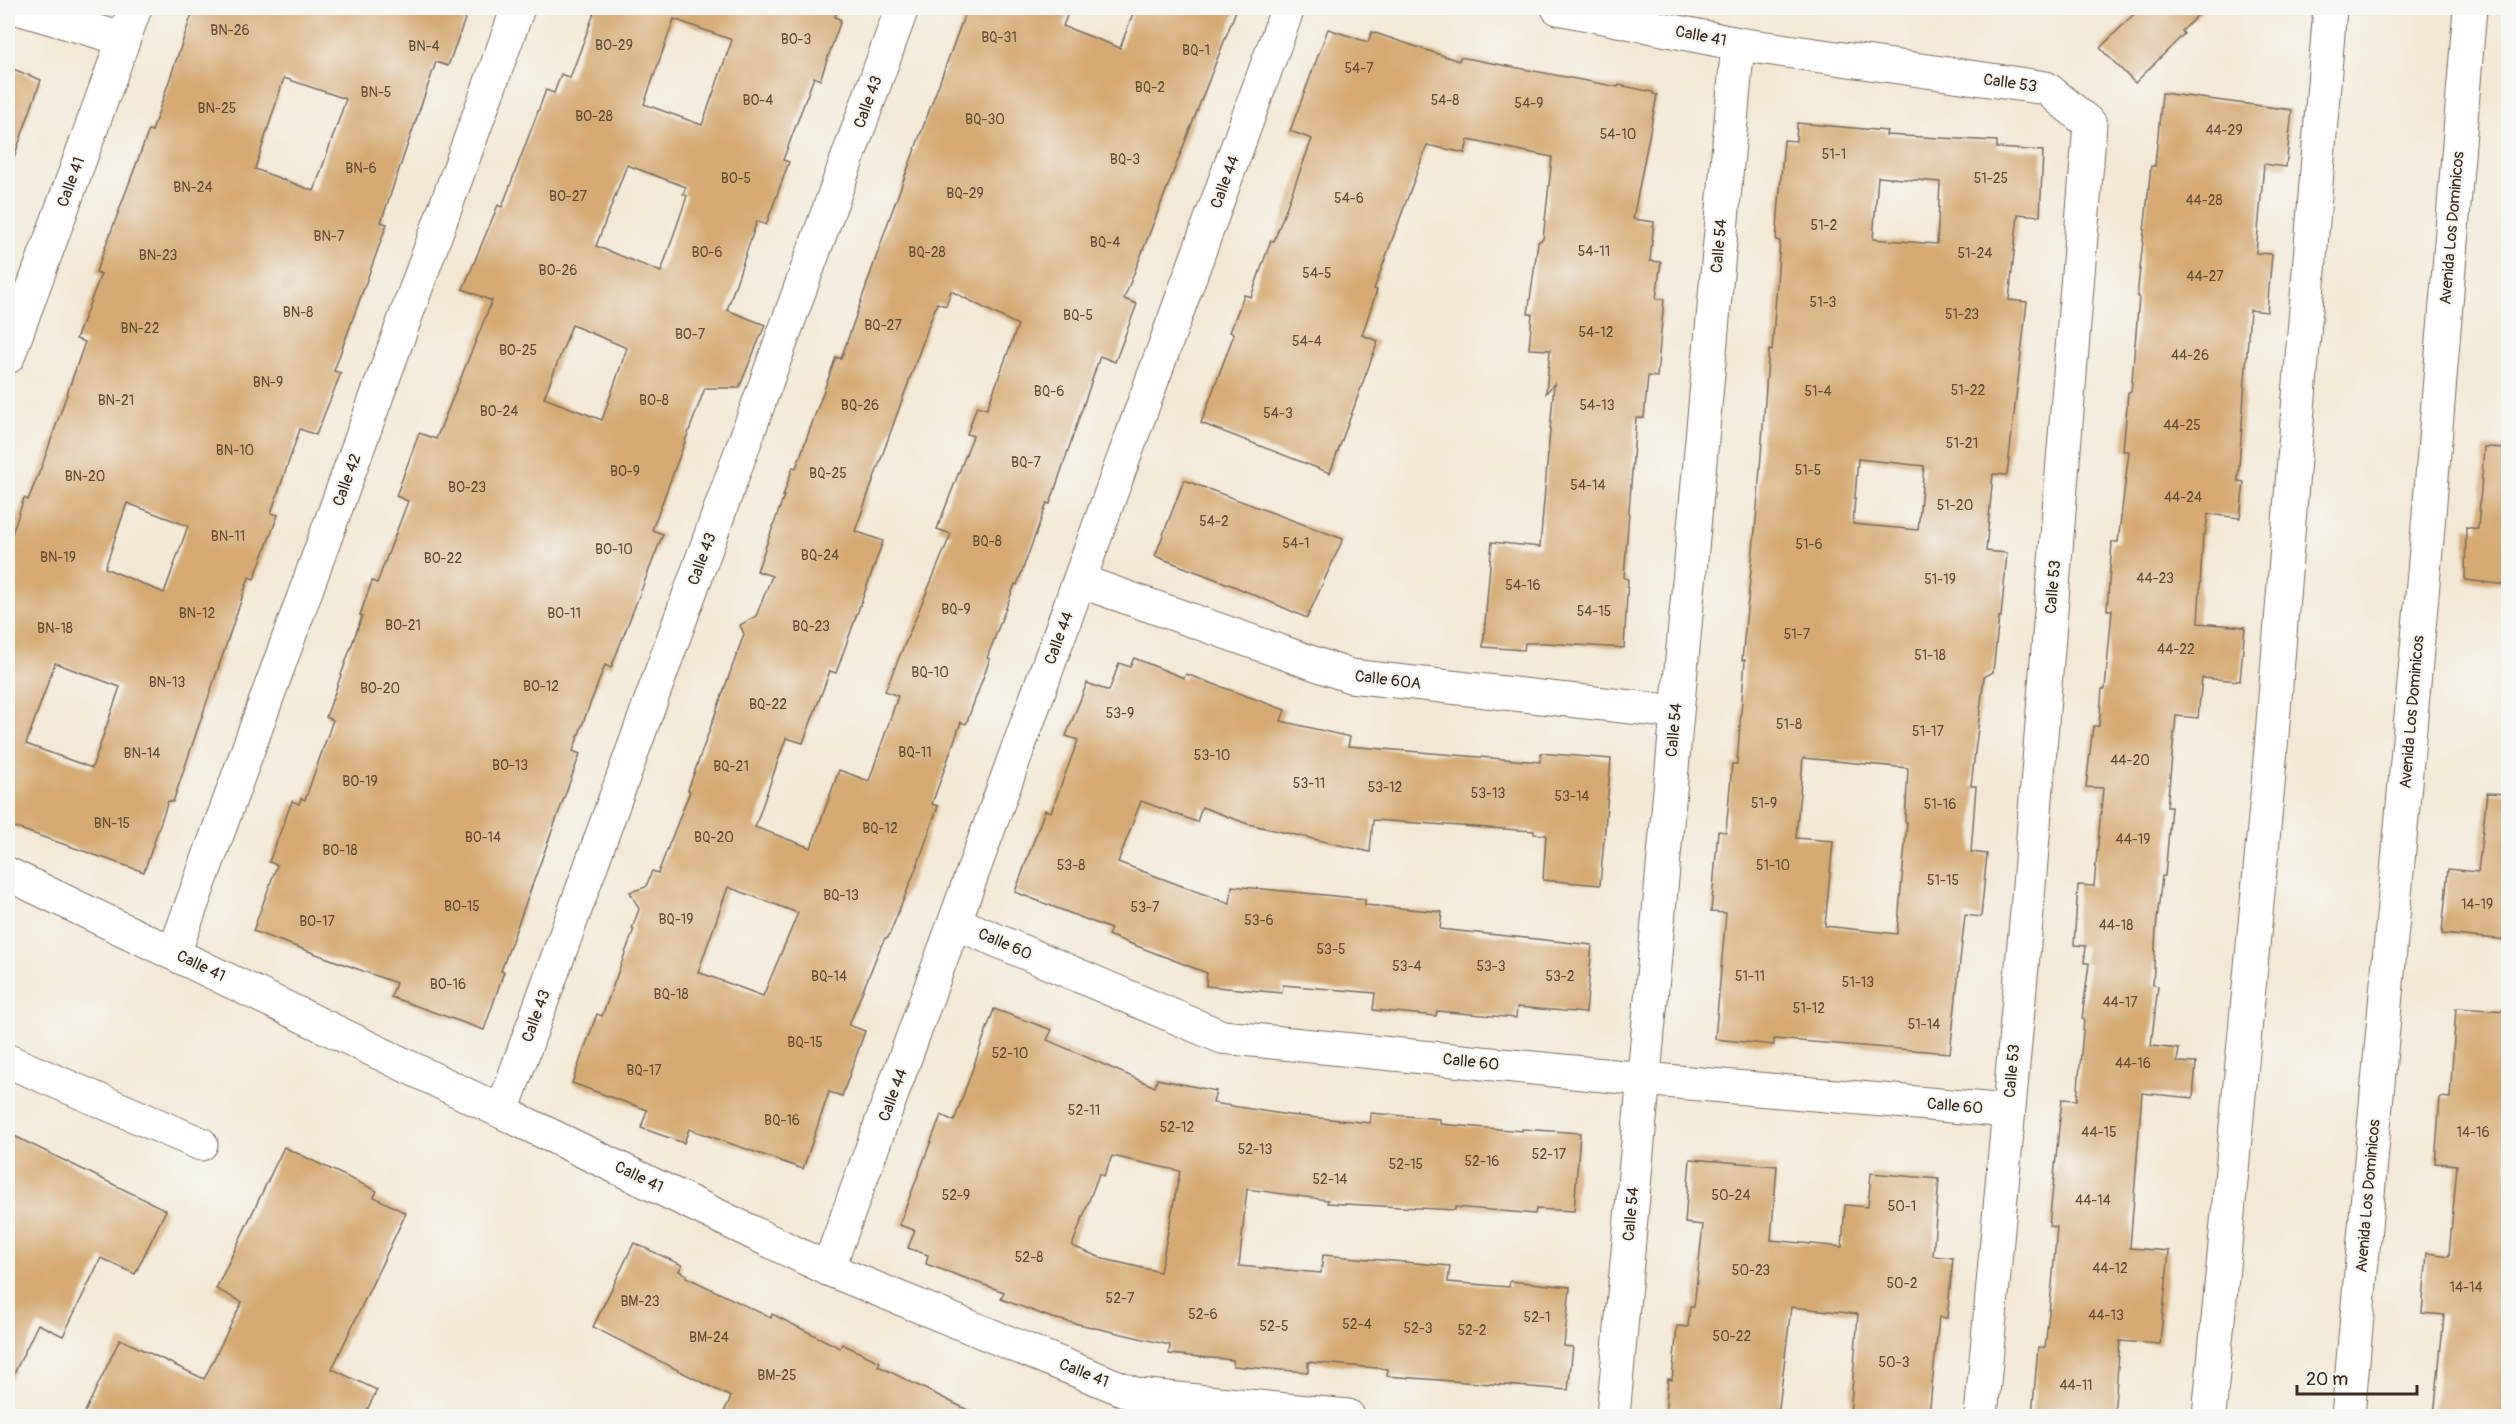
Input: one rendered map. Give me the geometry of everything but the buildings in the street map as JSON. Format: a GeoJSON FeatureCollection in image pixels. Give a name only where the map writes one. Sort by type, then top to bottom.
{"type":"FeatureCollection","features":[{"type":"Feature","properties":{"kind":"street"},"geometry":{"type":"LineString","coordinates":[[17,8],[123,39]]}},
{"type":"Feature","properties":{"kind":"street","name":"Calle 41"},"geometry":{"type":"LineString","coordinates":[[8,357],[135,8]]}},
{"type":"Feature","properties":{"kind":"street","name":"Calle 42"},"geometry":{"type":"LineString","coordinates":[[174,953],[518,8]]}},
{"type":"Feature","properties":{"kind":"street","name":"Calle 43"},"geometry":{"type":"LineString","coordinates":[[501,1111],[902,8]]}},
{"type":"Feature","properties":{"kind":"street","name":"Calle 44"},"geometry":{"type":"LineString","coordinates":[[828,1269],[1288,8]]}},
{"type":"Feature","properties":{"kind":"street","name":"Calle 41"},"geometry":{"type":"LineString","coordinates":[[1558,8],[1738,44]]}},
{"type":"Feature","properties":{"kind":"street"},"geometry":{"type":"LineString","coordinates":[[2209,1416],[2268,785],[2330,8]]}},
{"type":"Feature","properties":{"kind":"street","name":"Avenida Los Dominicos"},"geometry":{"type":"LineString","coordinates":[[2348,1416],[2427,539],[2470,8]]}},
{"type":"Feature","properties":{"kind":"street","name":"Calle 54"},"geometry":{"type":"LineString","coordinates":[[1613,1416],[1738,44]]}},
{"type":"Feature","properties":{"kind":"street","name":"Calle 53"},"geometry":{"type":"LineString","coordinates":[[1738,44],[2046,88],[2090,124],[2027,911],[1981,1416]]}},
{"type":"Feature","properties":{"kind":"street","name":"Calle 60A"},"geometry":{"type":"LineString","coordinates":[[1080,580],[1350,676],[1676,712]]}},
{"type":"Feature","properties":{"kind":"street","name":"Calle 41"},"geometry":{"type":"LineString","coordinates":[[8,874],[828,1269],[1137,1395],[1348,1416]]}},
{"type":"Feature","properties":{"kind":"street","name":"Calle 60"},"geometry":{"type":"LineString","coordinates":[[956,922],[1222,1037],[1643,1079],[2008,1111]]}},
{"type":"Feature","properties":{"kind":"street"},"geometry":{"type":"LineString","coordinates":[[8,1061],[201,1144]]}}]}
